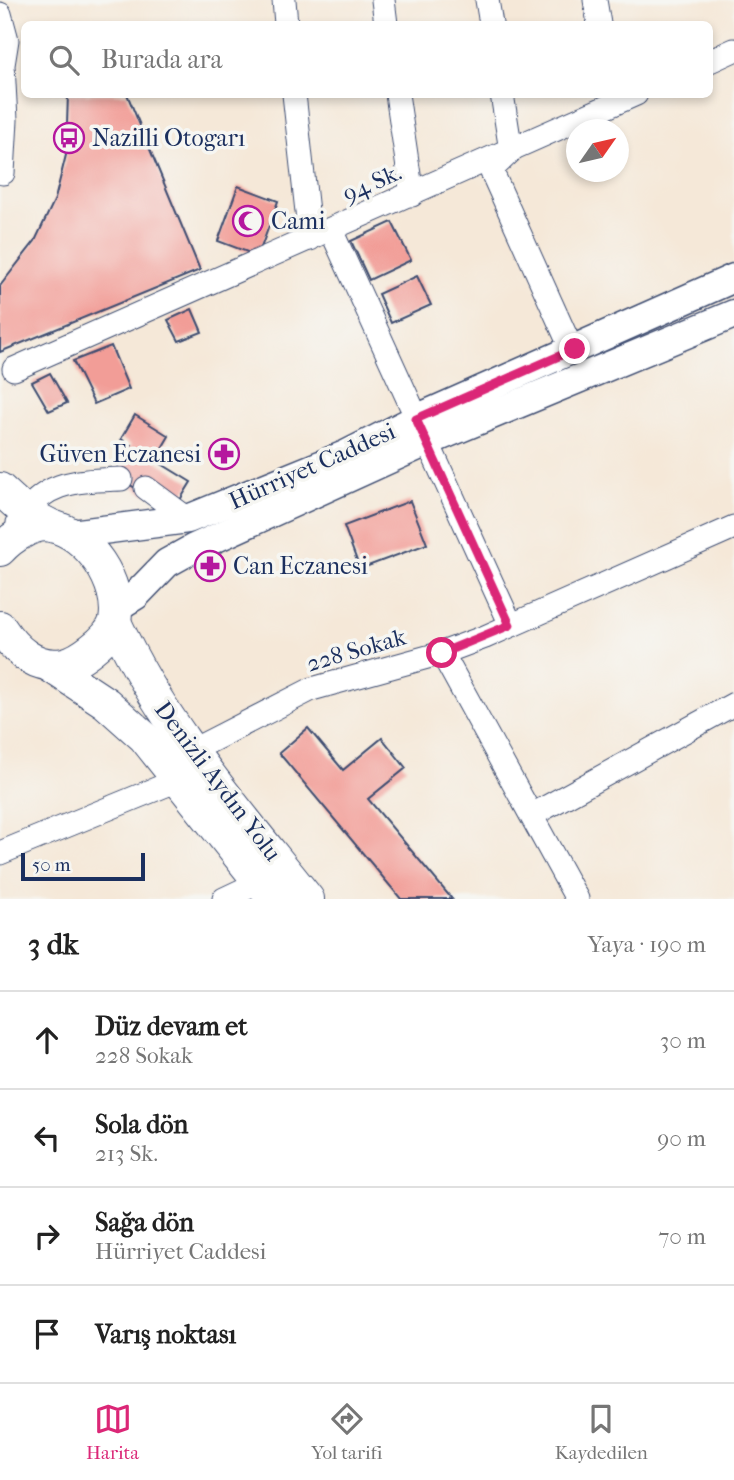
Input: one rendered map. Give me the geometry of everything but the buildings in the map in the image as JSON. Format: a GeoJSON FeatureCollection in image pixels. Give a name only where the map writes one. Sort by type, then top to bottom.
{"type":"FeatureCollection","features":[{"type":"Feature","properties":{"kind":"highway","name":"Denizli Aydın Yolu"},"geometry":{"type":"LineString","coordinates":[[0,489],[93,556],[108,578],[115,596],[115,615],[138,667],[191,751],[308,899]]}},
{"type":"Feature","properties":{"kind":"highway"},"geometry":{"type":"LineString","coordinates":[[3,547],[34,527],[49,524]]}},
{"type":"Feature","properties":{"kind":"highway"},"geometry":{"type":"LineString","coordinates":[[26,662],[83,656],[107,636],[115,615]]}},
{"type":"Feature","properties":{"kind":"highway","name":"Denizli Aydın Yolu"},"geometry":{"type":"LineString","coordinates":[[0,627],[26,662],[127,720],[266,891]]}},
{"type":"Feature","properties":{"kind":"main road","name":"Hürriyet Caddesi"},"geometry":{"type":"LineString","coordinates":[[115,615],[167,563],[194,548],[572,350],[734,278]]}},
{"type":"Feature","properties":{"kind":"main road","name":"Hürriyet Caddesi"},"geometry":{"type":"LineString","coordinates":[[49,524],[188,519],[345,455],[423,430],[734,314]]}},
{"type":"Feature","properties":{"kind":"street"},"geometry":{"type":"LineString","coordinates":[[284,0],[286,21]]}},
{"type":"Feature","properties":{"kind":"street"},"geometry":{"type":"LineString","coordinates":[[383,0],[386,21]]}},
{"type":"Feature","properties":{"kind":"street"},"geometry":{"type":"LineString","coordinates":[[487,0],[490,21]]}},
{"type":"Feature","properties":{"kind":"street"},"geometry":{"type":"LineString","coordinates":[[595,0],[598,21]]}},
{"type":"Feature","properties":{"kind":"street"},"geometry":{"type":"LineString","coordinates":[[0,14],[7,40],[1,63],[6,120],[3,173]]}},
{"type":"Feature","properties":{"kind":"street"},"geometry":{"type":"LineString","coordinates":[[713,59],[734,50]]}},
{"type":"Feature","properties":{"kind":"street"},"geometry":{"type":"LineString","coordinates":[[294,98],[310,240]]}},
{"type":"Feature","properties":{"kind":"street"},"geometry":{"type":"LineString","coordinates":[[398,98],[412,195]]}},
{"type":"Feature","properties":{"kind":"street"},"geometry":{"type":"LineString","coordinates":[[503,98],[511,150],[491,170],[572,350]]}},
{"type":"Feature","properties":{"kind":"street","name":"94 Sk."},"geometry":{"type":"LineString","coordinates":[[14,369],[412,195],[612,100]]}},
{"type":"Feature","properties":{"kind":"street"},"geometry":{"type":"LineString","coordinates":[[331,230],[510,625]]}},
{"type":"Feature","properties":{"kind":"street"},"geometry":{"type":"LineString","coordinates":[[49,524],[53,487],[68,482],[121,479]]}},
{"type":"Feature","properties":{"kind":"street"},"geometry":{"type":"LineString","coordinates":[[146,488],[188,519]]}},
{"type":"Feature","properties":{"kind":"street","name":"228 Sokak"},"geometry":{"type":"LineString","coordinates":[[191,751],[312,689],[442,653],[734,527]]}},
{"type":"Feature","properties":{"kind":"street"},"geometry":{"type":"LineString","coordinates":[[442,653],[577,899]]}},
{"type":"Feature","properties":{"kind":"street"},"geometry":{"type":"LineString","coordinates":[[531,815],[734,704]]}},
{"type":"Feature","properties":{"kind":"street"},"geometry":{"type":"LineString","coordinates":[[0,853],[177,780]]}},
{"type":"Feature","properties":{"kind":"street"},"geometry":{"type":"LineString","coordinates":[[224,899],[266,891]]}},
{"type":"Feature","properties":{"kind":"place","name":"Nazilli Otogarı"},"geometry":{"type":"Point","coordinates":[69,138]}},
{"type":"Feature","properties":{"kind":"place","name":"Cami"},"geometry":{"type":"Point","coordinates":[248,221]}},
{"type":"Feature","properties":{"kind":"place","name":"Güven Eczanesi"},"geometry":{"type":"Point","coordinates":[224,454]}},
{"type":"Feature","properties":{"kind":"place","name":"Can Eczanesi"},"geometry":{"type":"Point","coordinates":[210,566]}},
{"type":"Feature","properties":{"kind":"route"},"geometry":{"type":"LineString","coordinates":[[442,653],[510,625],[429,441],[416,419],[575,349]]}}]}
